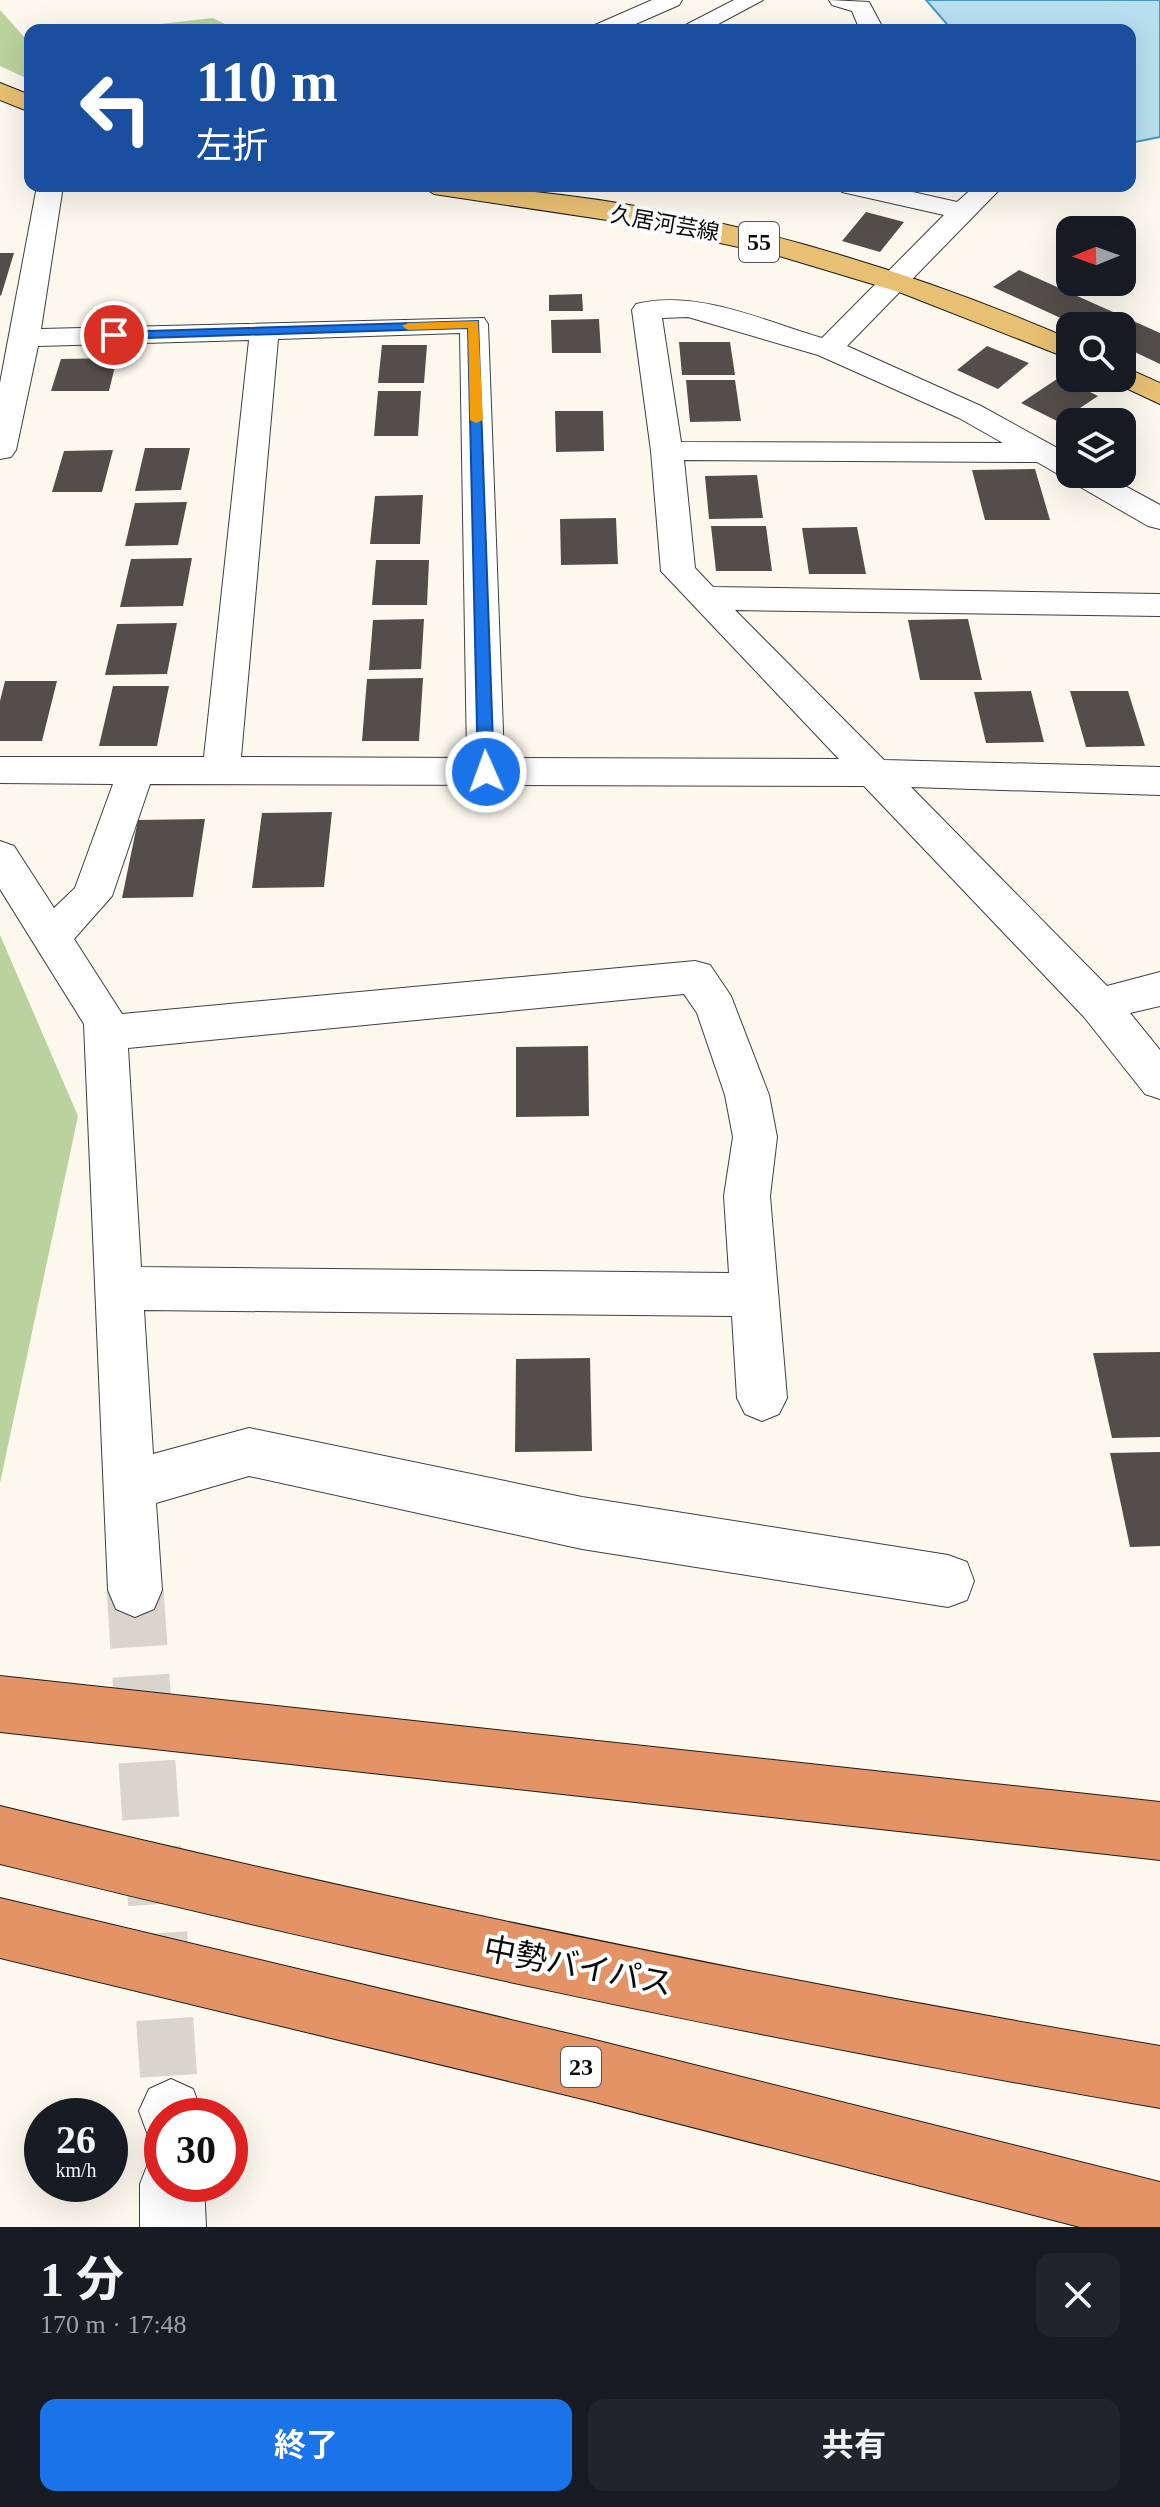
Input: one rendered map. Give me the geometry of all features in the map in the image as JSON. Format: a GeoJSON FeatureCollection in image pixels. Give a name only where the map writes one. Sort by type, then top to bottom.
{"type":"FeatureCollection","features":[{"type":"Feature","properties":{"kind":"highway"},"geometry":{"type":"LineString","coordinates":[[0,1704],[1160,1831]]}},
{"type":"Feature","properties":{"kind":"highway","name":"中勢バイパス"},"geometry":{"type":"LineString","coordinates":[[0,1835],[295,1909],[965,2045],[1160,2077]]}},
{"type":"Feature","properties":{"kind":"highway","name":"23"},"geometry":{"type":"LineString","coordinates":[[0,1928],[602,2073],[1160,2215]]}},
{"type":"Feature","properties":{"kind":"main road"},"geometry":{"type":"LineString","coordinates":[[0,90],[24,102]]}},
{"type":"Feature","properties":{"kind":"main road","name":"久居河芸線"},"geometry":{"type":"LineString","coordinates":[[472,192],[676,224],[802,253],[893,282],[1056,345]]}},
{"type":"Feature","properties":{"kind":"main road"},"geometry":{"type":"LineString","coordinates":[[1136,382],[1160,395]]}},
{"type":"Feature","properties":{"kind":"street"},"geometry":{"type":"LineString","coordinates":[[617,24],[671,0]]}},
{"type":"Feature","properties":{"kind":"street"},"geometry":{"type":"LineString","coordinates":[[701,24],[752,0]]}},
{"type":"Feature","properties":{"kind":"street"},"geometry":{"type":"LineString","coordinates":[[840,0],[861,7],[869,24]]}},
{"type":"Feature","properties":{"kind":"street"},"geometry":{"type":"LineString","coordinates":[[0,450],[25,338],[49,192]]}},
{"type":"Feature","properties":{"kind":"street"},"geometry":{"type":"LineString","coordinates":[[878,192],[963,211]]}},
{"type":"Feature","properties":{"kind":"street"},"geometry":{"type":"LineString","coordinates":[[828,349],[984,192]]}},
{"type":"Feature","properties":{"kind":"street"},"geometry":{"type":"LineString","coordinates":[[1056,460],[970,412],[828,349],[689,308],[646,310],[667,451],[678,571],[1099,1005],[1160,1081]]}},
{"type":"Feature","properties":{"kind":"street"},"geometry":{"type":"LineString","coordinates":[[25,338],[474,324],[486,772]]}},
{"type":"Feature","properties":{"kind":"street"},"geometry":{"type":"LineString","coordinates":[[221,772],[264,331]]}},
{"type":"Feature","properties":{"kind":"street"},"geometry":{"type":"LineString","coordinates":[[667,451],[1056,461]]}},
{"type":"Feature","properties":{"kind":"street"},"geometry":{"type":"LineString","coordinates":[[1105,488],[1160,519]]}},
{"type":"Feature","properties":{"kind":"street"},"geometry":{"type":"LineString","coordinates":[[704,598],[1160,605]]}},
{"type":"Feature","properties":{"kind":"street"},"geometry":{"type":"LineString","coordinates":[[0,770],[874,773],[1160,781]]}},
{"type":"Feature","properties":{"kind":"street"},"geometry":{"type":"LineString","coordinates":[[51,937],[92,896],[136,771]]}},
{"type":"Feature","properties":{"kind":"street"},"geometry":{"type":"LineString","coordinates":[[0,856],[105,1022],[135,1590]]}},
{"type":"Feature","properties":{"kind":"street"},"geometry":{"type":"LineString","coordinates":[[105,1033],[695,977],[716,1008],[750,1109],[755,1137],[747,1196],[762,1398]]}},
{"type":"Feature","properties":{"kind":"street"},"geometry":{"type":"LineString","coordinates":[[1099,1005],[1160,989]]}},
{"type":"Feature","properties":{"kind":"street"},"geometry":{"type":"LineString","coordinates":[[118,1288],[755,1295]]}},
{"type":"Feature","properties":{"kind":"street"},"geometry":{"type":"LineString","coordinates":[[129,1486],[249,1452],[582,1523],[948,1581]]}},
{"type":"Feature","properties":{"kind":"street"},"geometry":{"type":"LineString","coordinates":[[172,2202],[173,2227]]}},
{"type":"Feature","properties":{"kind":"green space"},"geometry":{"type":"Polygon","coordinates":[[[0,10],[24,37],[24,77],[0,66],[0,10]]]}},
{"type":"Feature","properties":{"kind":"green space"},"geometry":{"type":"Polygon","coordinates":[[[213,18],[225,24],[160,24],[213,18]]]}},
{"type":"Feature","properties":{"kind":"green space"},"geometry":{"type":"Polygon","coordinates":[[[0,935],[78,1116],[0,1483],[0,935]]]}},
{"type":"Feature","properties":{"kind":"water"},"geometry":{"type":"Polygon","coordinates":[[[926,0],[1160,0],[1160,137],[1136,142],[1136,24],[947,24],[926,0]]]}},
{"type":"Feature","properties":{"kind":"building"},"geometry":{"type":"Polygon","coordinates":[[[866,212],[904,222],[880,252],[842,241],[866,212]]]}},
{"type":"Feature","properties":{"kind":"building"},"geometry":{"type":"Polygon","coordinates":[[[0,253],[14,253],[1,296],[0,295],[0,253]]]}},
{"type":"Feature","properties":{"kind":"building"},"geometry":{"type":"Polygon","coordinates":[[[1019,270],[1056,287],[1056,296],[1077,296],[1113,312],[1056,312],[1056,316],[993,287],[1019,270]]]}},
{"type":"Feature","properties":{"kind":"building"},"geometry":{"type":"Polygon","coordinates":[[[582,294],[583,311],[549,311],[549,295],[582,294]]]}},
{"type":"Feature","properties":{"kind":"building"},"geometry":{"type":"Polygon","coordinates":[[[599,319],[601,353],[552,353],[551,320],[599,319]]]}},
{"type":"Feature","properties":{"kind":"building"},"geometry":{"type":"Polygon","coordinates":[[[1136,322],[1160,333],[1160,364],[1136,353],[1136,322]]]}},
{"type":"Feature","properties":{"kind":"building"},"geometry":{"type":"Polygon","coordinates":[[[679,342],[730,342],[735,375],[682,375],[679,342]]]}},
{"type":"Feature","properties":{"kind":"building"},"geometry":{"type":"Polygon","coordinates":[[[382,345],[427,345],[424,383],[378,383],[382,345]]]}},
{"type":"Feature","properties":{"kind":"building"},"geometry":{"type":"Polygon","coordinates":[[[987,346],[1029,363],[998,389],[957,370],[987,346]]]}},
{"type":"Feature","properties":{"kind":"building"},"geometry":{"type":"Polygon","coordinates":[[[117,358],[109,391],[51,391],[61,359],[117,358]]]}},
{"type":"Feature","properties":{"kind":"building"},"geometry":{"type":"Polygon","coordinates":[[[686,380],[735,380],[741,421],[690,422],[686,380]]]}},
{"type":"Feature","properties":{"kind":"building"},"geometry":{"type":"Polygon","coordinates":[[[1056,380],[1056,392],[1090,392],[1098,396],[1080,408],[1056,408],[1056,420],[1021,403],[1056,380]]]}},
{"type":"Feature","properties":{"kind":"building"},"geometry":{"type":"Polygon","coordinates":[[[378,391],[421,391],[418,436],[374,436],[378,391]]]}},
{"type":"Feature","properties":{"kind":"building"},"geometry":{"type":"Polygon","coordinates":[[[555,411],[603,411],[604,451],[556,452],[555,411]]]}},
{"type":"Feature","properties":{"kind":"building"},"geometry":{"type":"Polygon","coordinates":[[[145,448],[190,448],[181,490],[135,491],[145,448]]]}},
{"type":"Feature","properties":{"kind":"building"},"geometry":{"type":"Polygon","coordinates":[[[113,450],[102,492],[52,492],[64,451],[113,450]]]}},
{"type":"Feature","properties":{"kind":"building"},"geometry":{"type":"Polygon","coordinates":[[[1035,469],[1050,520],[985,520],[972,470],[1035,469]]]}},
{"type":"Feature","properties":{"kind":"building"},"geometry":{"type":"Polygon","coordinates":[[[757,475],[763,518],[709,519],[705,476],[757,475]]]}},
{"type":"Feature","properties":{"kind":"building"},"geometry":{"type":"Polygon","coordinates":[[[423,495],[420,544],[370,544],[375,496],[423,495]]]}},
{"type":"Feature","properties":{"kind":"building"},"geometry":{"type":"Polygon","coordinates":[[[187,502],[178,545],[125,546],[135,503],[187,502]]]}},
{"type":"Feature","properties":{"kind":"building"},"geometry":{"type":"Polygon","coordinates":[[[616,518],[618,564],[561,565],[560,519],[616,518]]]}},
{"type":"Feature","properties":{"kind":"building"},"geometry":{"type":"Polygon","coordinates":[[[711,526],[766,526],[772,571],[716,571],[711,526]]]}},
{"type":"Feature","properties":{"kind":"building"},"geometry":{"type":"Polygon","coordinates":[[[857,527],[866,574],[809,574],[802,528],[857,527]]]}},
{"type":"Feature","properties":{"kind":"building"},"geometry":{"type":"Polygon","coordinates":[[[192,558],[183,606],[120,607],[131,559],[192,558]]]}},
{"type":"Feature","properties":{"kind":"building"},"geometry":{"type":"Polygon","coordinates":[[[376,560],[429,560],[427,605],[372,605],[376,560]]]}},
{"type":"Feature","properties":{"kind":"building"},"geometry":{"type":"Polygon","coordinates":[[[424,619],[421,669],[369,670],[373,620],[424,619]]]}},
{"type":"Feature","properties":{"kind":"building"},"geometry":{"type":"Polygon","coordinates":[[[968,619],[982,680],[920,680],[908,620],[968,619]]]}},
{"type":"Feature","properties":{"kind":"building"},"geometry":{"type":"Polygon","coordinates":[[[177,623],[167,674],[105,675],[117,624],[177,623]]]}},
{"type":"Feature","properties":{"kind":"building"},"geometry":{"type":"Polygon","coordinates":[[[423,678],[419,741],[362,741],[367,679],[423,678]]]}},
{"type":"Feature","properties":{"kind":"building"},"geometry":{"type":"Polygon","coordinates":[[[5,681],[57,681],[42,741],[0,741],[0,701],[5,681]]]}},
{"type":"Feature","properties":{"kind":"building"},"geometry":{"type":"Polygon","coordinates":[[[113,686],[169,686],[157,746],[99,746],[113,686]]]}},
{"type":"Feature","properties":{"kind":"building"},"geometry":{"type":"Polygon","coordinates":[[[1031,691],[1044,742],[986,743],[974,692],[1031,691]]]}},
{"type":"Feature","properties":{"kind":"building"},"geometry":{"type":"Polygon","coordinates":[[[1070,691],[1128,691],[1145,746],[1086,747],[1070,691]]]}},
{"type":"Feature","properties":{"kind":"building"},"geometry":{"type":"Polygon","coordinates":[[[332,812],[324,887],[252,888],[262,813],[332,812]]]}},
{"type":"Feature","properties":{"kind":"building"},"geometry":{"type":"Polygon","coordinates":[[[205,819],[193,897],[122,898],[138,820],[205,819]]]}},
{"type":"Feature","properties":{"kind":"building"},"geometry":{"type":"Polygon","coordinates":[[[588,1046],[589,1116],[516,1117],[516,1047],[588,1046]]]}},
{"type":"Feature","properties":{"kind":"building"},"geometry":{"type":"Polygon","coordinates":[[[1160,1352],[1160,1437],[1112,1438],[1093,1353],[1160,1352]]]}},
{"type":"Feature","properties":{"kind":"building"},"geometry":{"type":"Polygon","coordinates":[[[590,1358],[592,1451],[515,1452],[516,1359],[590,1358]]]}},
{"type":"Feature","properties":{"kind":"building"},"geometry":{"type":"Polygon","coordinates":[[[1160,1452],[1160,1546],[1130,1547],[1110,1453],[1160,1452]]]}},
{"type":"Feature","properties":{"kind":"tunnel"},"geometry":{"type":"LineString","coordinates":[[135,1590],[170,2098]]}},
{"type":"Feature","properties":{"kind":"slow traffic"},"geometry":{"type":"LineString","coordinates":[[408,326],[474,324],[476,420]]}},
{"type":"Feature","properties":{"kind":"route"},"geometry":{"type":"LineString","coordinates":[[114,335],[474,324],[486,772]]}}]}
